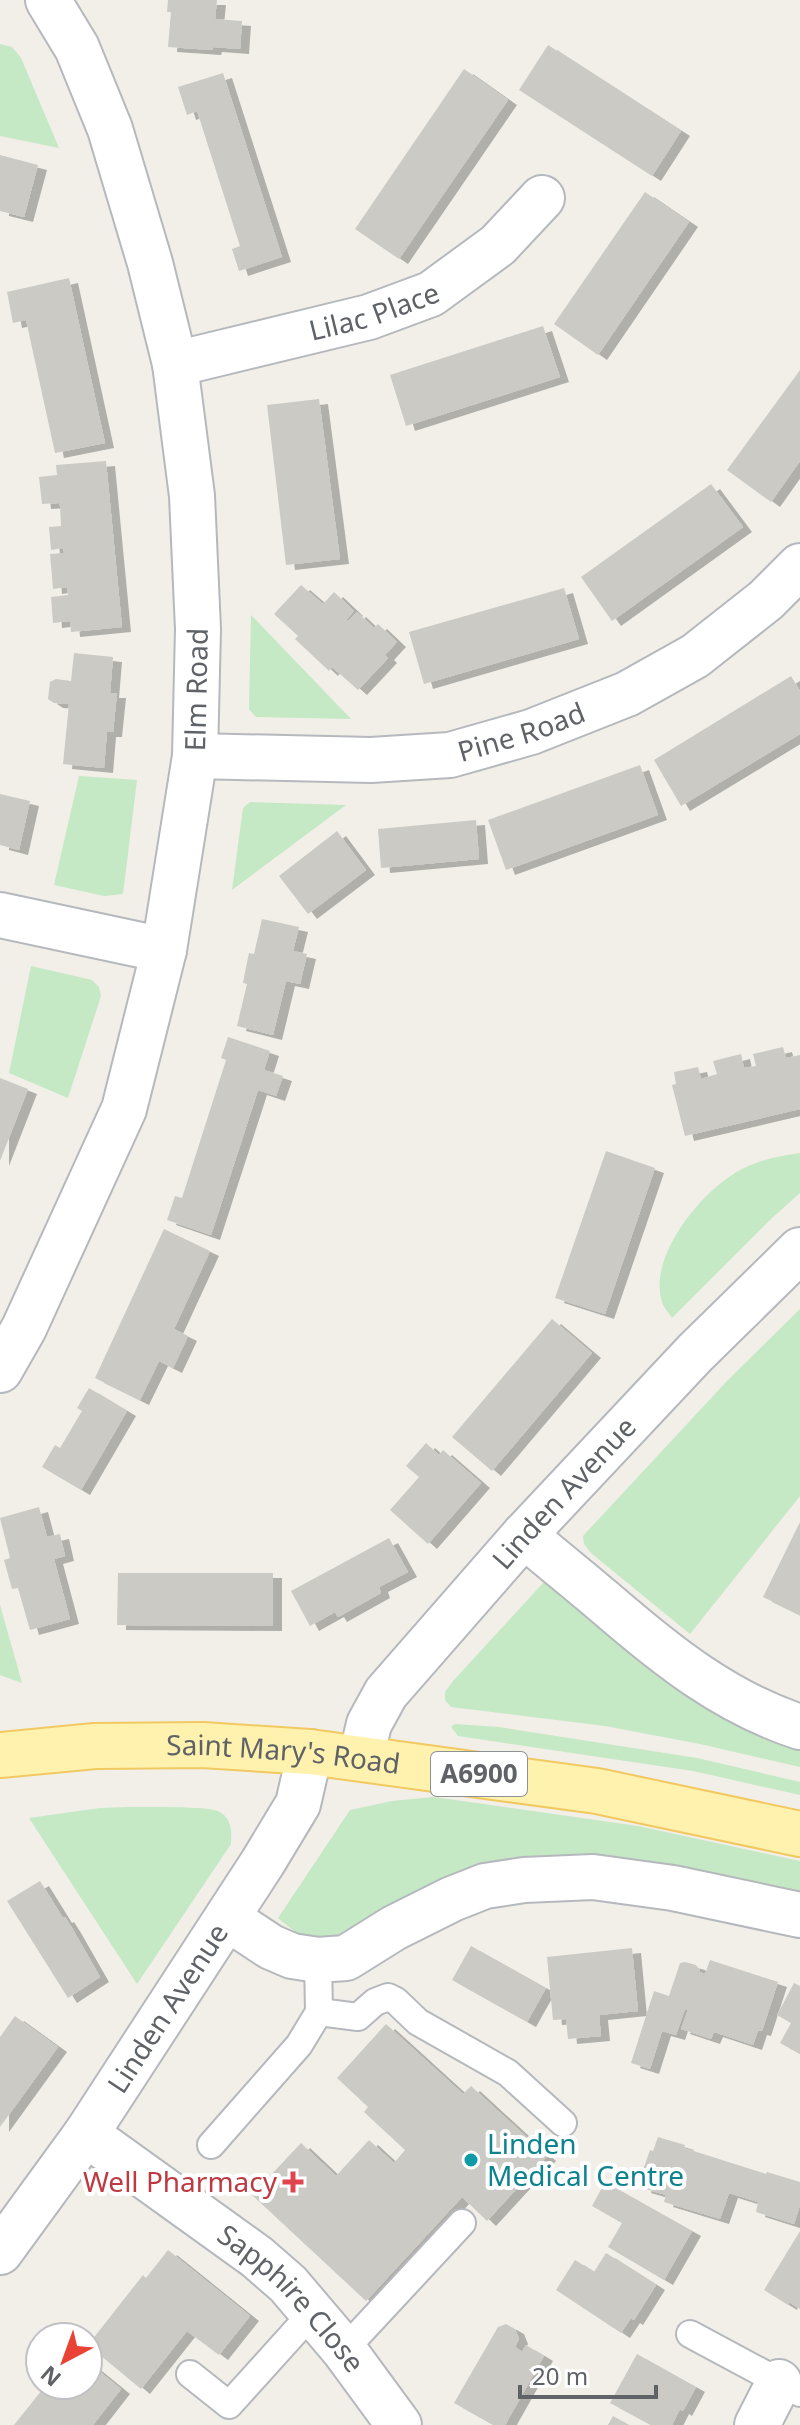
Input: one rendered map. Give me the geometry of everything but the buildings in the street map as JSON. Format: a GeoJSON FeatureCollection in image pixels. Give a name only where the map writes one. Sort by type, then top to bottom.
{"type":"FeatureCollection","features":[{"type":"Feature","properties":{"kind":"main road","name":"Saint Mary's Road"},"geometry":{"type":"LineString","coordinates":[[0,1755],[95,1746],[172,1745],[310,1752],[597,1791],[800,1834]]}},
{"type":"Feature","properties":{"kind":"street","name":"Elm Road"},"geometry":{"type":"LineString","coordinates":[[0,1370],[24,1328],[124,1109],[164,950],[195,756],[198,629],[193,511],[175,364],[150,263],[110,129],[77,48],[48,0]]}},
{"type":"Feature","properties":{"kind":"street","name":"Lilac Place"},"geometry":{"type":"LineString","coordinates":[[175,364],[369,317],[431,294],[498,245],[542,198]]}},
{"type":"Feature","properties":{"kind":"street","name":"Pine Road"},"geometry":{"type":"LineString","coordinates":[[195,756],[371,760],[450,755],[531,732],[627,694],[695,656],[766,600],[800,566]]}},
{"type":"Feature","properties":{"kind":"street"},"geometry":{"type":"LineString","coordinates":[[0,915],[164,950]]}},
{"type":"Feature","properties":{"kind":"street","name":"Linden Avenue"},"geometry":{"type":"LineString","coordinates":[[361,1758],[369,1724],[386,1693],[524,1535],[695,1353],[800,1250]]}},
{"type":"Feature","properties":{"kind":"street"},"geometry":{"type":"LineString","coordinates":[[524,1535],[672,1659],[723,1693],[795,1715]]}},
{"type":"Feature","properties":{"kind":"street","name":"Linden Avenue"},"geometry":{"type":"LineString","coordinates":[[0,2252],[86,2134],[298,1804],[310,1752]]}},
{"type":"Feature","properties":{"kind":"street"},"geometry":{"type":"LineString","coordinates":[[227,1918],[271,1947],[292,1956],[318,1960],[346,1958],[394,1928],[485,1886],[524,1880],[593,1877],[673,1888],[800,1915]]}},
{"type":"Feature","properties":{"kind":"street","name":"Sapphire Close"},"geometry":{"type":"LineString","coordinates":[[86,2134],[257,2257],[288,2284],[344,2350],[399,2425]]}},
{"type":"Feature","properties":{"kind":"street"},"geometry":{"type":"LineString","coordinates":[[757,2425],[790,2388]]}},
{"type":"Feature","properties":{"kind":"lane"},"geometry":{"type":"LineString","coordinates":[[211,2145],[299,2045],[319,2012],[318,1960]]}},
{"type":"Feature","properties":{"kind":"lane"},"geometry":{"type":"LineString","coordinates":[[319,2012],[358,2017],[375,2002],[388,1997],[418,2022],[508,2073],[563,2123]]}},
{"type":"Feature","properties":{"kind":"lane"},"geometry":{"type":"LineString","coordinates":[[344,2350],[462,2223]]}},
{"type":"Feature","properties":{"kind":"lane"},"geometry":{"type":"LineString","coordinates":[[190,2374],[229,2405],[313,2312]]}},
{"type":"Feature","properties":{"kind":"lane"},"geometry":{"type":"LineString","coordinates":[[690,2334],[790,2388]]}},
{"type":"Feature","properties":{"kind":"green space"},"geometry":{"type":"Polygon","coordinates":[[[0,44],[12,47],[21,58],[59,148],[0,136],[0,44]]]}},
{"type":"Feature","properties":{"kind":"green space"},"geometry":{"type":"Polygon","coordinates":[[[251,615],[351,719],[256,717],[249,709],[251,615]]]}},
{"type":"Feature","properties":{"kind":"green space"},"geometry":{"type":"Polygon","coordinates":[[[79,776],[137,780],[123,894],[104,896],[54,885],[79,776]]]}},
{"type":"Feature","properties":{"kind":"green space"},"geometry":{"type":"Polygon","coordinates":[[[250,802],[346,805],[232,890],[243,808],[250,802]]]}},
{"type":"Feature","properties":{"kind":"green space"},"geometry":{"type":"Polygon","coordinates":[[[31,966],[92,980],[99,987],[101,996],[68,1098],[9,1073],[31,966]]]}},
{"type":"Feature","properties":{"kind":"green space"},"geometry":{"type":"Polygon","coordinates":[[[800,1153],[800,1193],[672,1318],[662,1302],[662,1266],[669,1247],[692,1212],[706,1196],[735,1173],[766,1160],[800,1153]]]}},
{"type":"Feature","properties":{"kind":"green space"},"geometry":{"type":"Polygon","coordinates":[[[800,1309],[800,1496],[690,1634],[591,1553],[584,1544],[583,1536],[727,1381],[800,1309]]]}},
{"type":"Feature","properties":{"kind":"green space"},"geometry":{"type":"Polygon","coordinates":[[[544,1582],[800,1746],[800,1767],[605,1726],[451,1707],[445,1700],[445,1692],[453,1681],[544,1582]]]}},
{"type":"Feature","properties":{"kind":"green space"},"geometry":{"type":"Polygon","coordinates":[[[0,1605],[22,1683],[0,1675],[0,1605]]]}},
{"type":"Feature","properties":{"kind":"green space"},"geometry":{"type":"Polygon","coordinates":[[[455,1724],[499,1727],[697,1758],[800,1782],[800,1795],[693,1771],[458,1736],[451,1727],[455,1724]]]}},
{"type":"Feature","properties":{"kind":"green space"},"geometry":{"type":"Polygon","coordinates":[[[434,1797],[638,1826],[800,1861],[800,1895],[592,1857],[339,1940],[306,1937],[278,1918],[350,1810],[392,1801],[434,1797]]]}},
{"type":"Feature","properties":{"kind":"green space"},"geometry":{"type":"Polygon","coordinates":[[[128,1807],[212,1809],[226,1817],[231,1834],[231,1844],[137,1984],[29,1818],[128,1807]]]}},
{"type":"Feature","properties":{"kind":"place","name":"Linden Medical Centre"},"geometry":{"type":"Point","coordinates":[471,2160]}},
{"type":"Feature","properties":{"kind":"place","name":"Well Pharmacy"},"geometry":{"type":"Point","coordinates":[293,2182]}}]}
